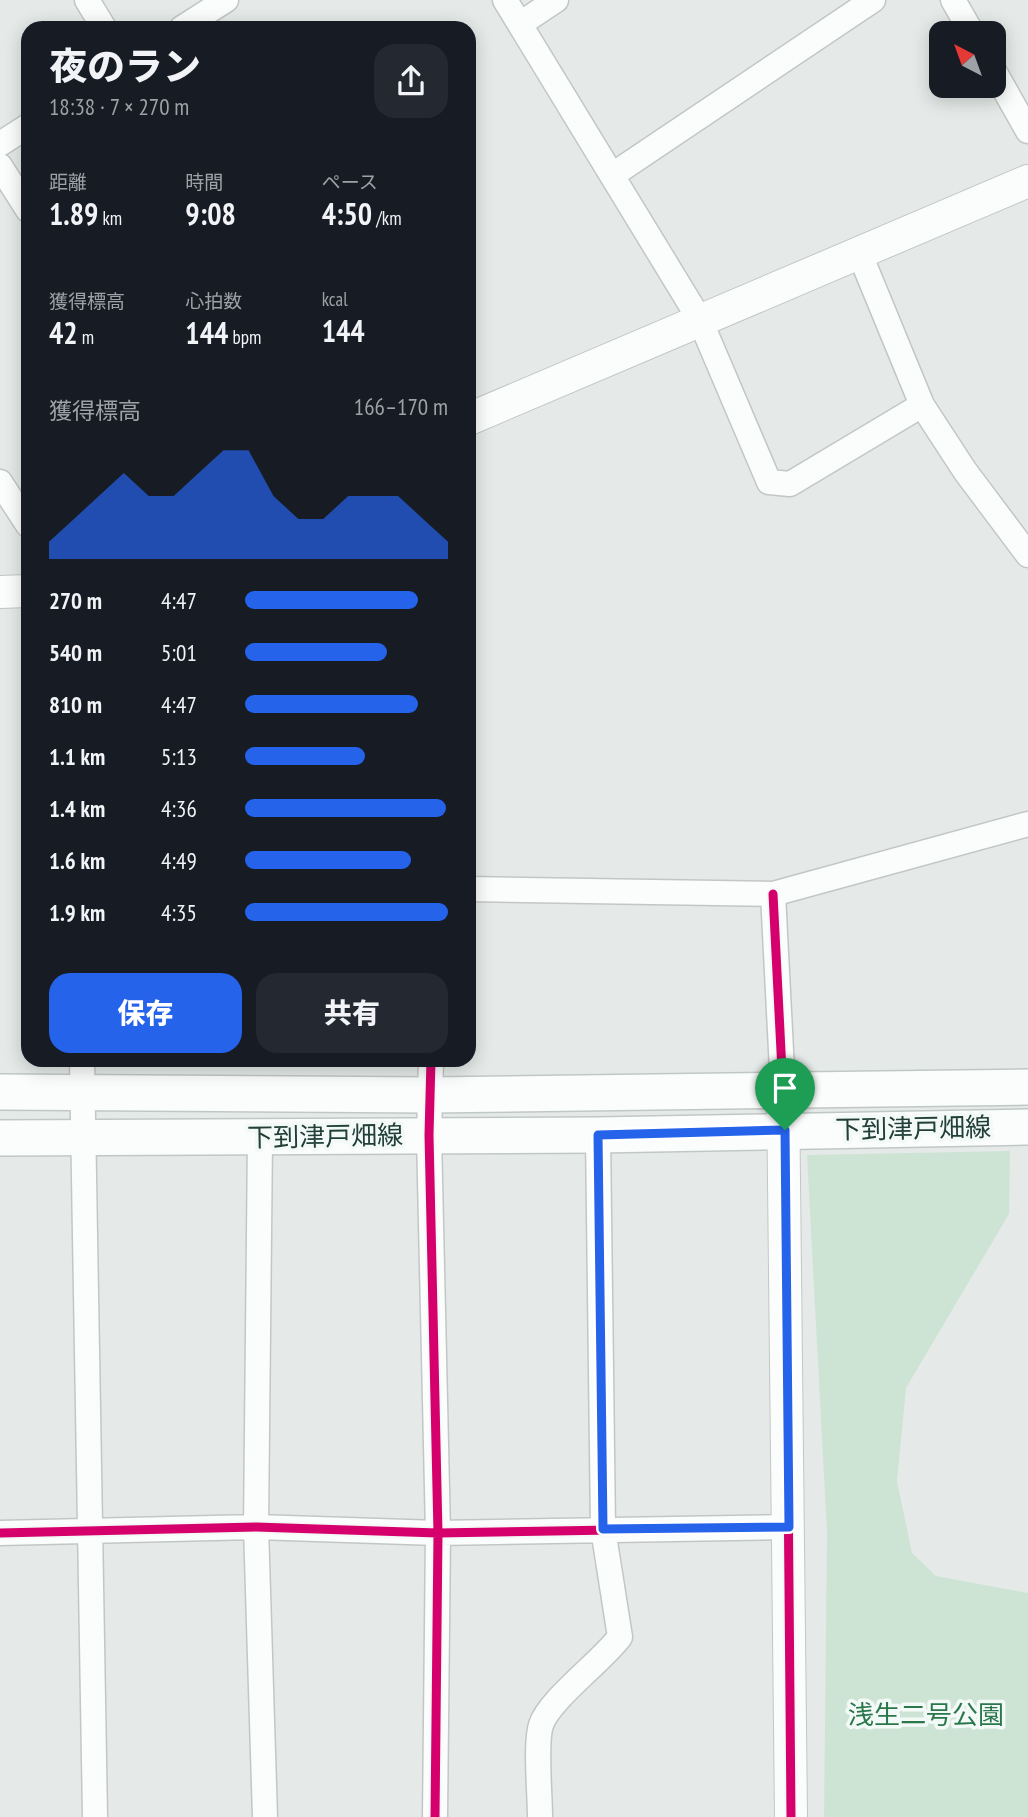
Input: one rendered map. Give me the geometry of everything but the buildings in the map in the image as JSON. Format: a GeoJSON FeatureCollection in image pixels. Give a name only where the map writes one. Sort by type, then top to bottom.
{"type":"FeatureCollection","features":[{"type":"Feature","properties":{"kind":"main road","name":"下到津戸畑線"},"geometry":{"type":"LineString","coordinates":[[0,1092],[82,1076],[429,1095],[1028,1087]]}},
{"type":"Feature","properties":{"kind":"main road","name":"下到津戸畑線"},"geometry":{"type":"LineString","coordinates":[[0,1138],[598,1135],[1028,1127]]}},
{"type":"Feature","properties":{"kind":"street"},"geometry":{"type":"LineString","coordinates":[[87,0],[100,21]]}},
{"type":"Feature","properties":{"kind":"street"},"geometry":{"type":"LineString","coordinates":[[193,21],[226,0]]}},
{"type":"Feature","properties":{"kind":"street"},"geometry":{"type":"LineString","coordinates":[[505,0],[614,174],[700,320],[769,482],[790,484],[922,405]]}},
{"type":"Feature","properties":{"kind":"street"},"geometry":{"type":"LineString","coordinates":[[520,24],[556,0]]}},
{"type":"Feature","properties":{"kind":"street"},"geometry":{"type":"LineString","coordinates":[[614,174],[873,0]]}},
{"type":"Feature","properties":{"kind":"street"},"geometry":{"type":"LineString","coordinates":[[953,0],[965,21]]}},
{"type":"Feature","properties":{"kind":"street"},"geometry":{"type":"LineString","coordinates":[[1006,92],[1028,131]]}},
{"type":"Feature","properties":{"kind":"street"},"geometry":{"type":"LineString","coordinates":[[0,144],[21,130]]}},
{"type":"Feature","properties":{"kind":"street"},"geometry":{"type":"LineString","coordinates":[[0,166],[21,199]]}},
{"type":"Feature","properties":{"kind":"street"},"geometry":{"type":"LineString","coordinates":[[476,416],[1028,181]]}},
{"type":"Feature","properties":{"kind":"street"},"geometry":{"type":"LineString","coordinates":[[859,252],[922,405],[965,471],[1028,555]]}},
{"type":"Feature","properties":{"kind":"street"},"geometry":{"type":"LineString","coordinates":[[0,482],[21,514]]}},
{"type":"Feature","properties":{"kind":"street"},"geometry":{"type":"LineString","coordinates":[[0,592],[21,591]]}},
{"type":"Feature","properties":{"kind":"street"},"geometry":{"type":"LineString","coordinates":[[476,889],[773,894],[1028,824]]}},
{"type":"Feature","properties":{"kind":"street"},"geometry":{"type":"LineString","coordinates":[[773,894],[785,1130],[791,1817]]}},
{"type":"Feature","properties":{"kind":"street"},"geometry":{"type":"LineString","coordinates":[[431,1067],[429,1135],[438,1533],[435,1817]]}},
{"type":"Feature","properties":{"kind":"street"},"geometry":{"type":"LineString","coordinates":[[82,1076],[95,1817]]}},
{"type":"Feature","properties":{"kind":"street"},"geometry":{"type":"LineString","coordinates":[[540,1817],[540,1727],[549,1708],[604,1658],[620,1637],[603,1529],[598,1135]]}},
{"type":"Feature","properties":{"kind":"street"},"geometry":{"type":"LineString","coordinates":[[260,1138],[256,1527],[265,1817]]}},
{"type":"Feature","properties":{"kind":"street"},"geometry":{"type":"LineString","coordinates":[[0,1533],[256,1527],[438,1533],[789,1527]]}},
{"type":"Feature","properties":{"kind":"green space","name":"浅生二号公園"},"geometry":{"type":"Polygon","coordinates":[[[1010,1151],[1009,1214],[906,1388],[897,1481],[912,1553],[936,1576],[1028,1593],[1028,1817],[824,1817],[827,1533],[807,1155],[1010,1151]]]}},
{"type":"Feature","properties":{"kind":"cycle path"},"geometry":{"type":"LineString","coordinates":[[773,894],[785,1130],[791,1817]]}},
{"type":"Feature","properties":{"kind":"cycle path"},"geometry":{"type":"LineString","coordinates":[[431,1067],[429,1135],[438,1533],[435,1817]]}},
{"type":"Feature","properties":{"kind":"cycle path"},"geometry":{"type":"LineString","coordinates":[[0,1533],[256,1527],[438,1533],[789,1527]]}},
{"type":"Feature","properties":{"kind":"route"},"geometry":{"type":"LineString","coordinates":[[785,1130],[789,1527],[603,1529],[598,1135],[785,1130]]}}]}
